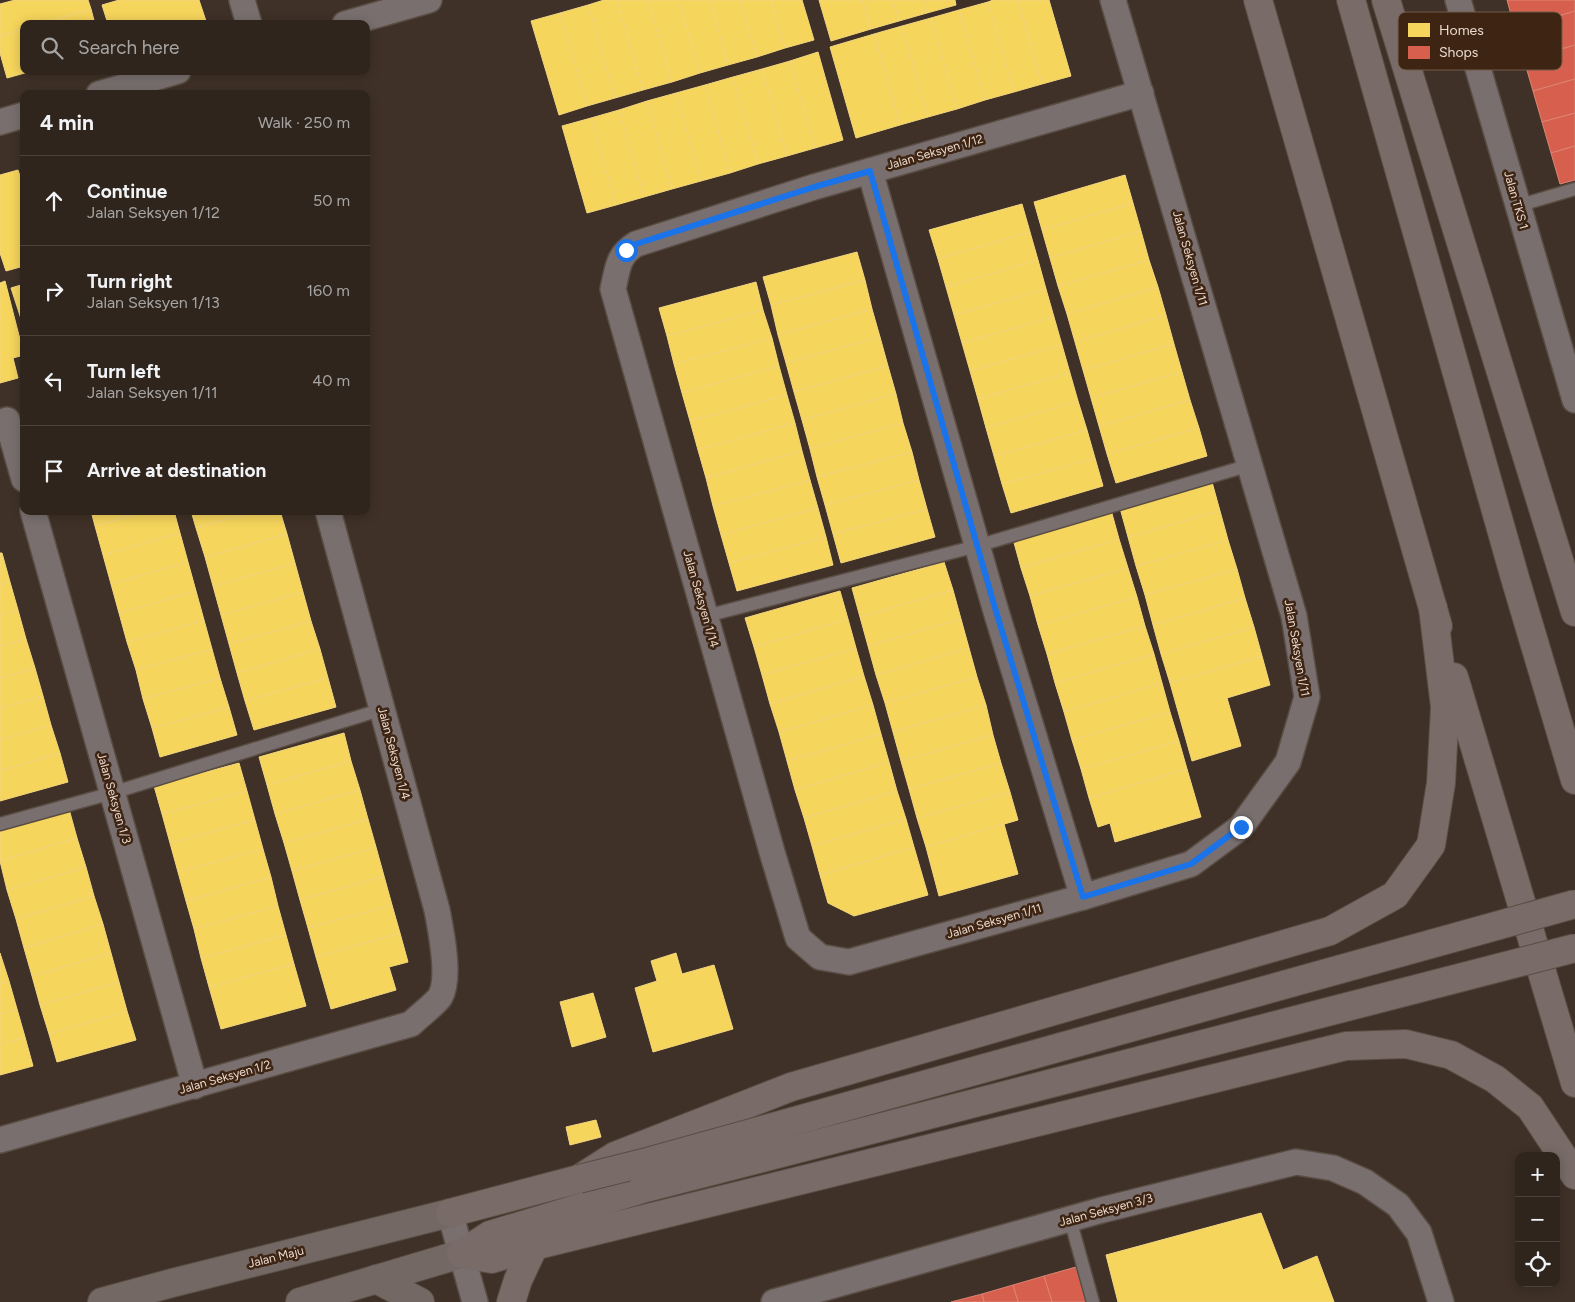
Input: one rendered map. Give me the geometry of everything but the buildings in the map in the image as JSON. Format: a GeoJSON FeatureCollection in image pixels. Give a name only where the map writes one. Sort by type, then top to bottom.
{"type":"FeatureCollection","features":[{"type":"Feature","properties":{"kind":"highway"},"geometry":{"type":"LineString","coordinates":[[1258,0],[1433,608],[1575,1083]]}},
{"type":"Feature","properties":{"kind":"highway"},"geometry":{"type":"LineString","coordinates":[[1351,0],[1512,569],[1575,780]]}},
{"type":"Feature","properties":{"kind":"highway"},"geometry":{"type":"LineString","coordinates":[[1386,0],[1398,38]]}},
{"type":"Feature","properties":{"kind":"highway"},"geometry":{"type":"LineString","coordinates":[[1408,70],[1575,612]]}},
{"type":"Feature","properties":{"kind":"highway"},"geometry":{"type":"LineString","coordinates":[[578,1179],[615,1156],[791,1087],[1330,930],[1395,894],[1431,845],[1441,783],[1445,707],[1433,608]]}},
{"type":"Feature","properties":{"kind":"highway"},"geometry":{"type":"LineString","coordinates":[[450,1213],[647,1162],[1575,904]]}},
{"type":"Feature","properties":{"kind":"highway"},"geometry":{"type":"LineString","coordinates":[[461,1254],[490,1235],[642,1189],[1575,948]]}},
{"type":"Feature","properties":{"kind":"highway"},"geometry":{"type":"LineString","coordinates":[[461,1254],[492,1259],[534,1246],[1346,1046],[1406,1044],[1451,1055],[1494,1079],[1530,1107],[1575,1175]]}},
{"type":"Feature","properties":{"kind":"highway"},"geometry":{"type":"LineString","coordinates":[[511,1302],[518,1280],[534,1246]]}},
{"type":"Feature","properties":{"kind":"street"},"geometry":{"type":"LineString","coordinates":[[242,0],[247,20]]}},
{"type":"Feature","properties":{"kind":"street"},"geometry":{"type":"LineString","coordinates":[[359,20],[429,0]]}},
{"type":"Feature","properties":{"kind":"street","name":"Jalan Seksyen 1/11"},"geometry":{"type":"LineString","coordinates":[[798,938],[820,957],[849,962],[1083,897],[1191,864],[1241,827],[1288,762],[1307,697],[1294,616],[1114,0]]}},
{"type":"Feature","properties":{"kind":"street","name":"Jalan TKS 1"},"geometry":{"type":"LineString","coordinates":[[1478,70],[1575,400]]}},
{"type":"Feature","properties":{"kind":"street"},"geometry":{"type":"LineString","coordinates":[[113,90],[164,75]]}},
{"type":"Feature","properties":{"kind":"street","name":"Jalan Seksyen 1/12"},"geometry":{"type":"LineString","coordinates":[[620,259],[626,250],[636,244],[804,190],[1141,93]]}},
{"type":"Feature","properties":{"kind":"street"},"geometry":{"type":"LineString","coordinates":[[0,122],[20,116]]}},
{"type":"Feature","properties":{"kind":"street"},"geometry":{"type":"LineString","coordinates":[[870,171],[977,546],[1083,897]]}},
{"type":"Feature","properties":{"kind":"street","name":"Jalan Seksyen 1/14"},"geometry":{"type":"LineString","coordinates":[[620,259],[613,290],[798,938]]}},
{"type":"Feature","properties":{"kind":"street"},"geometry":{"type":"LineString","coordinates":[[10,419],[20,462]]}},
{"type":"Feature","properties":{"kind":"street","name":"Jalan Seksyen 1/3"},"geometry":{"type":"LineString","coordinates":[[34,515],[195,1086]]}},
{"type":"Feature","properties":{"kind":"street","name":"Jalan Seksyen 1/4"},"geometry":{"type":"LineString","coordinates":[[329,515],[437,910],[444,949],[445,974],[440,996]]}},
{"type":"Feature","properties":{"kind":"street","name":"Jalan Seksyen 1/2"},"geometry":{"type":"LineString","coordinates":[[0,1140],[411,1024],[440,996]]}},
{"type":"Feature","properties":{"kind":"street","name":"Jalan Seksyen 3/3"},"geometry":{"type":"LineString","coordinates":[[774,1302],[1070,1219],[1296,1162],[1333,1168],[1365,1182],[1398,1205],[1419,1233],[1441,1302]]}},
{"type":"Feature","properties":{"kind":"street"},"geometry":{"type":"LineString","coordinates":[[450,1213],[475,1302]]}},
{"type":"Feature","properties":{"kind":"street","name":"Jalan Maju"},"geometry":{"type":"LineString","coordinates":[[102,1302],[450,1213]]}},
{"type":"Feature","properties":{"kind":"street"},"geometry":{"type":"LineString","coordinates":[[300,1302],[461,1254]]}},
{"type":"Feature","properties":{"kind":"street"},"geometry":{"type":"LineString","coordinates":[[376,1279],[420,1302]]}},
{"type":"Feature","properties":{"kind":"lane"},"geometry":{"type":"LineString","coordinates":[[1517,206],[1575,189]]}},
{"type":"Feature","properties":{"kind":"lane"},"geometry":{"type":"LineString","coordinates":[[706,616],[977,546],[1250,465]]}},
{"type":"Feature","properties":{"kind":"lane"},"geometry":{"type":"LineString","coordinates":[[0,824],[112,793],[382,709]]}},
{"type":"Feature","properties":{"kind":"lane"},"geometry":{"type":"LineString","coordinates":[[1070,1219],[1093,1302]]}},
{"type":"Feature","properties":{"kind":"route"},"geometry":{"type":"LineString","coordinates":[[626,250],[636,244],[870,171],[995,608],[1083,897],[1191,864],[1241,827]]}}]}
